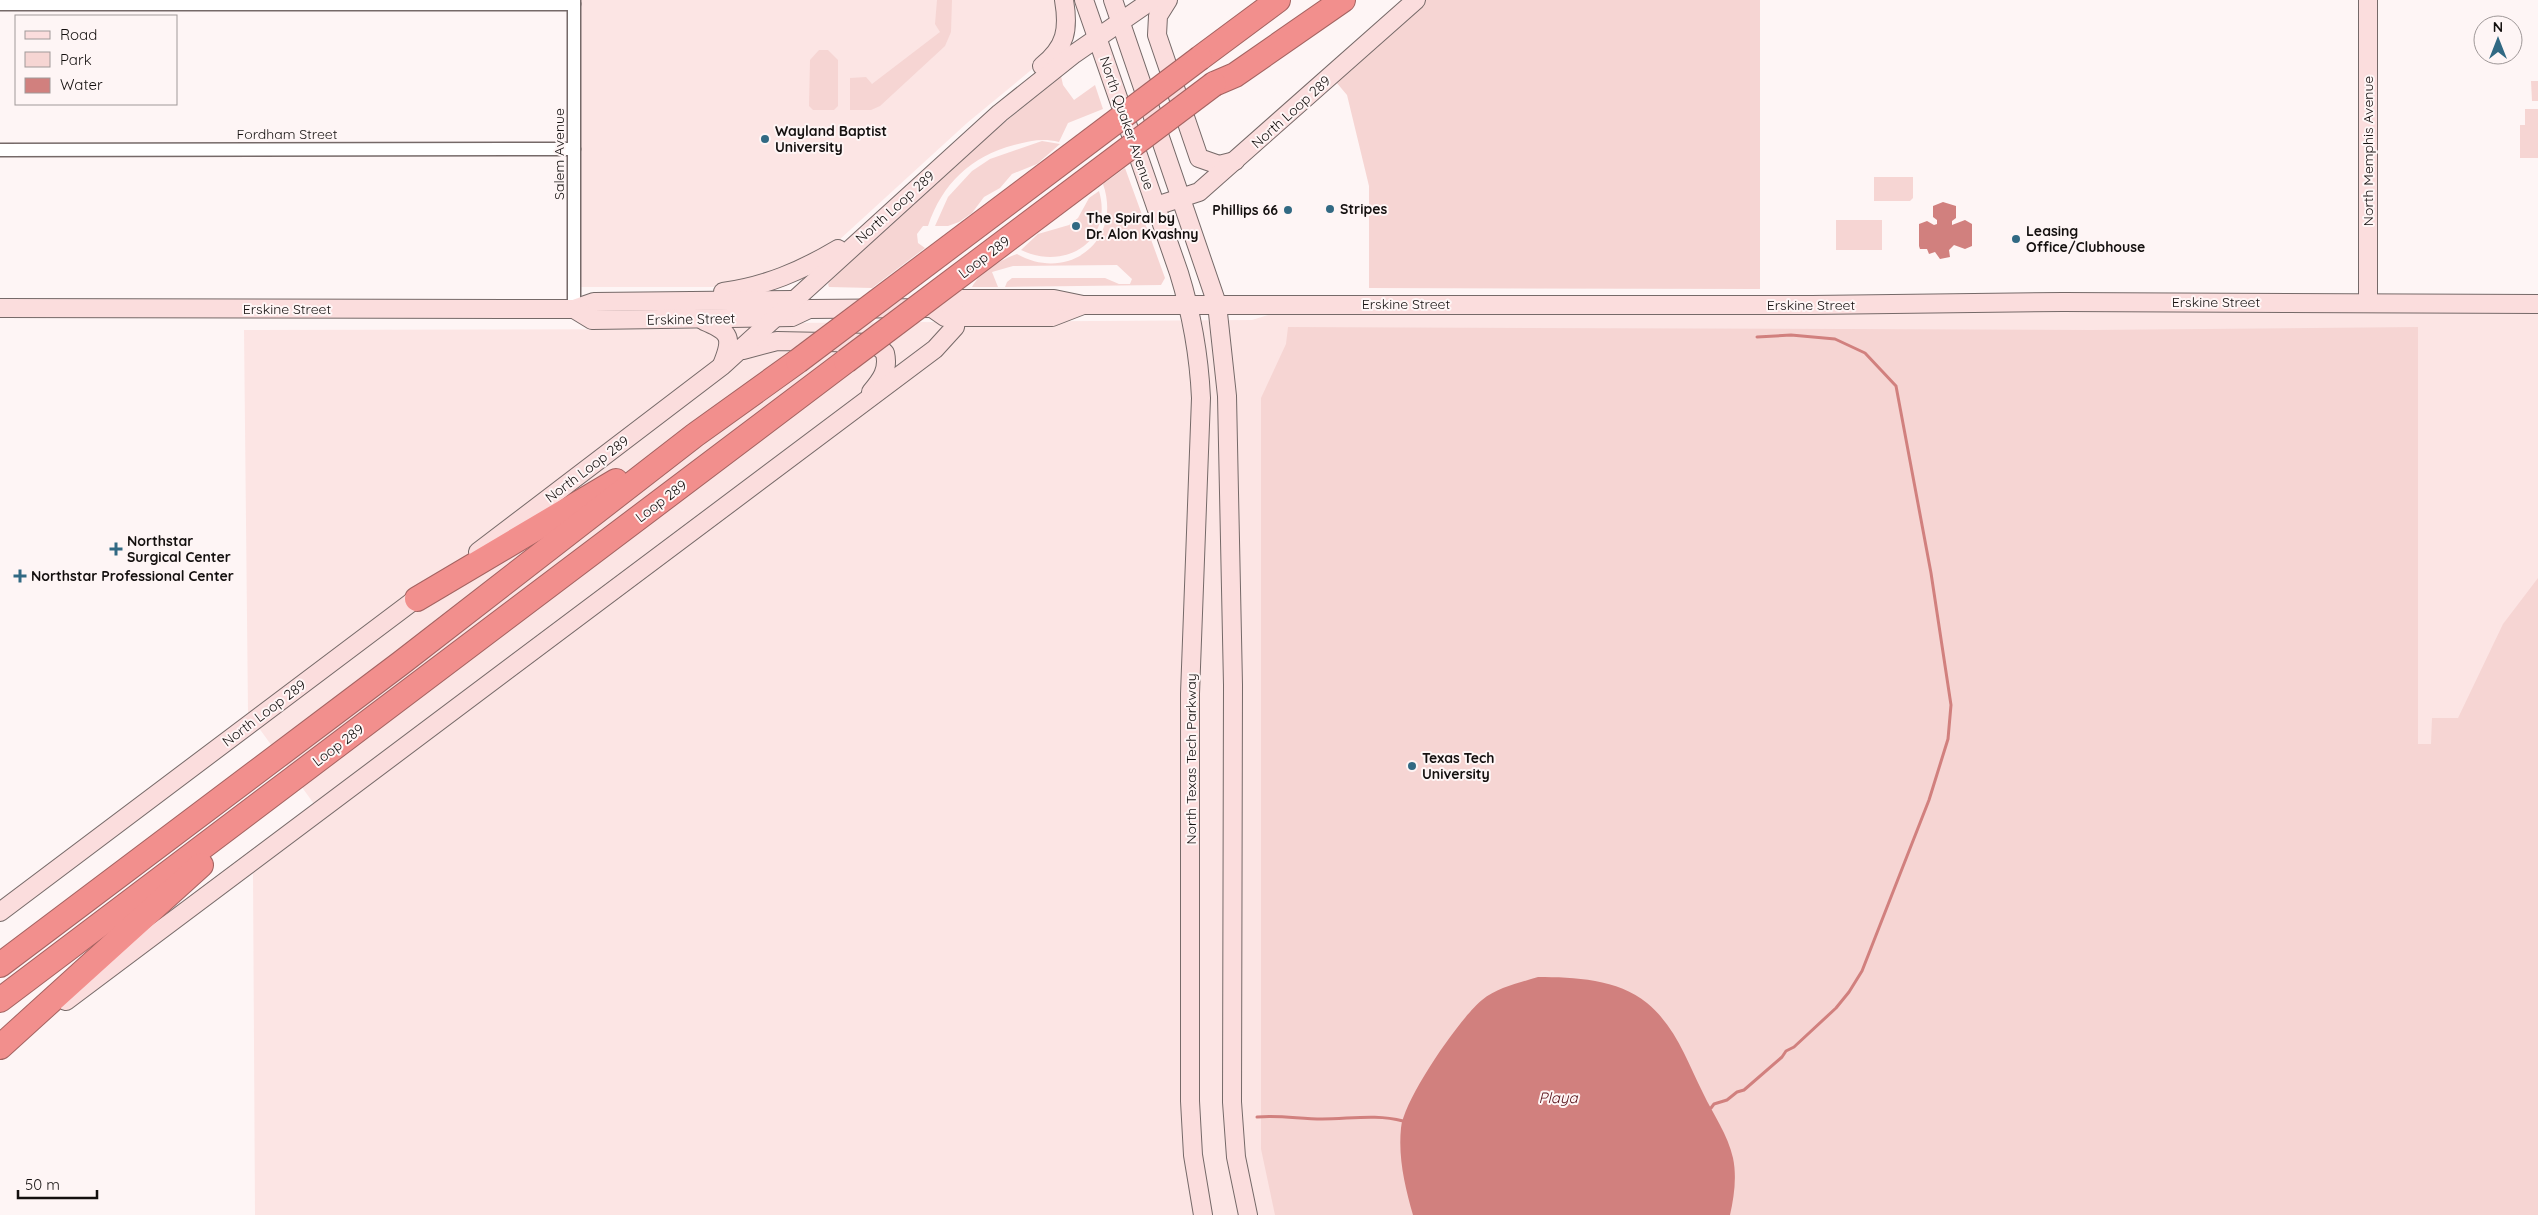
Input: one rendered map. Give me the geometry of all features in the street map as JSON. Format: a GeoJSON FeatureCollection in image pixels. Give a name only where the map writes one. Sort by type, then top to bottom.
{"type":"FeatureCollection","features":[{"type":"Feature","properties":{"kind":"highway","name":"Loop 289"},"geometry":{"type":"LineString","coordinates":[[0,965],[409,657],[695,435],[798,362],[1278,0]]}},
{"type":"Feature","properties":{"kind":"highway","name":"Loop 289"},"geometry":{"type":"LineString","coordinates":[[0,1000],[1214,84],[1234,65],[1320,0]]}},
{"type":"Feature","properties":{"kind":"highway"},"geometry":{"type":"LineString","coordinates":[[1214,84],[1235,75],[1343,0]]}},
{"type":"Feature","properties":{"kind":"highway"},"geometry":{"type":"LineString","coordinates":[[416,599],[695,435]]}},
{"type":"Feature","properties":{"kind":"highway"},"geometry":{"type":"LineString","coordinates":[[0,1047],[209,857],[361,742],[379,714]]}},
{"type":"Feature","properties":{"kind":"main road"},"geometry":{"type":"LineString","coordinates":[[1000,113],[1015,88],[1055,56],[1060,49],[1066,27],[1064,0]]}},
{"type":"Feature","properties":{"kind":"main road","name":"North Quaker Avenue"},"geometry":{"type":"LineString","coordinates":[[1084,0],[1188,304]]}},
{"type":"Feature","properties":{"kind":"main road","name":"North Quaker Avenue"},"geometry":{"type":"LineString","coordinates":[[1113,0],[1217,304]]}},
{"type":"Feature","properties":{"kind":"main road","name":"North Loop 289"},"geometry":{"type":"LineString","coordinates":[[0,912],[722,366],[870,229],[1000,113],[1097,37],[1152,0]]}},
{"type":"Feature","properties":{"kind":"main road"},"geometry":{"type":"LineString","coordinates":[[1168,0],[1158,16],[1157,35],[1199,158],[1219,165],[1235,161]]}},
{"type":"Feature","properties":{"kind":"main road","name":"North Loop 289"},"geometry":{"type":"LineString","coordinates":[[1156,206],[1199,192],[1416,0]]}},
{"type":"Feature","properties":{"kind":"main road","name":"North Memphis Avenue"},"geometry":{"type":"LineString","coordinates":[[2368,0],[2368,302]]}},
{"type":"Feature","properties":{"kind":"main road"},"geometry":{"type":"LineString","coordinates":[[651,302],[745,289],[769,283],[807,267],[870,229]]}},
{"type":"Feature","properties":{"kind":"main road","name":"Erskine Street"},"geometry":{"type":"LineString","coordinates":[[574,309],[592,320],[792,318],[809,309],[1054,299],[1083,305],[1812,305],[2063,302],[2538,304]]}},
{"type":"Feature","properties":{"kind":"main road","name":"Erskine Street"},"geometry":{"type":"LineString","coordinates":[[0,308],[574,309],[594,302],[793,300],[809,309]]}},
{"type":"Feature","properties":{"kind":"main road","name":"Erskine Street"},"geometry":{"type":"LineString","coordinates":[[938,304],[945,317],[1052,317],[1083,305]]}},
{"type":"Feature","properties":{"kind":"main road","name":"North Texas Tech Parkway"},"geometry":{"type":"LineString","coordinates":[[1188,304],[1199,355],[1201,398],[1190,694],[1190,1101],[1193,1156],[1203,1215]]}},
{"type":"Feature","properties":{"kind":"main road"},"geometry":{"type":"LineString","coordinates":[[1217,304],[1227,396],[1233,695],[1232,1102],[1236,1156],[1248,1215]]}},
{"type":"Feature","properties":{"kind":"main road"},"geometry":{"type":"LineString","coordinates":[[0,1051],[935,349],[953,331],[957,317]]}},
{"type":"Feature","properties":{"kind":"main road"},"geometry":{"type":"LineString","coordinates":[[699,319],[720,328],[727,335],[729,346],[722,366]]}},
{"type":"Feature","properties":{"kind":"main road"},"geometry":{"type":"LineString","coordinates":[[740,351],[759,344],[777,341],[875,343],[886,353],[884,373],[857,407]]}},
{"type":"Feature","properties":{"kind":"street"},"geometry":{"type":"LineString","coordinates":[[0,4],[574,2]]}},
{"type":"Feature","properties":{"kind":"street","name":"Salem Avenue"},"geometry":{"type":"LineString","coordinates":[[574,2],[574,309]]}},
{"type":"Feature","properties":{"kind":"street","name":"Fordham Street"},"geometry":{"type":"LineString","coordinates":[[0,150],[574,149]]}},
{"type":"Feature","properties":{"kind":"shaded area","name":"Wayland Baptist University"},"geometry":{"type":"Polygon","coordinates":[[[581,0],[1060,0],[1062,21],[1047,57],[967,123],[838,241],[811,261],[718,287],[581,287],[581,0]]]}},
{"type":"Feature","properties":{"kind":"shaded area","name":"Texas Tech University"},"geometry":{"type":"Polygon","coordinates":[[[2538,312],[2538,1215],[255,1215],[253,873],[325,819],[248,713],[244,330],[707,329],[733,324],[784,323],[1252,320],[1274,313],[2538,312]]]}},
{"type":"Feature","properties":{"kind":"green space"},"geometry":{"type":"Polygon","coordinates":[[[937,0],[952,0],[951,32],[945,46],[880,106],[871,110],[850,110],[850,78],[866,77],[872,84],[940,32],[935,24],[937,0]]]}},
{"type":"Feature","properties":{"kind":"green space"},"geometry":{"type":"Polygon","coordinates":[[[1425,0],[1760,0],[1760,289],[1369,288],[1369,186],[1347,95],[1336,82],[1425,0]]]}},
{"type":"Feature","properties":{"kind":"green space"},"geometry":{"type":"Polygon","coordinates":[[[819,50],[828,50],[838,60],[838,106],[834,110],[813,110],[809,106],[810,60],[819,50]]]}},
{"type":"Feature","properties":{"kind":"green space"},"geometry":{"type":"Polygon","coordinates":[[[1061,76],[1063,85],[1074,100],[1095,85],[1103,109],[1068,123],[1059,142],[1031,141],[984,156],[960,174],[950,185],[941,197],[928,226],[923,226],[917,234],[918,243],[925,248],[872,288],[829,287],[828,284],[834,277],[967,153],[1061,76]]]}},
{"type":"Feature","properties":{"kind":"green space"},"geometry":{"type":"Polygon","coordinates":[[[2531,81],[2538,81],[2538,101],[2532,101],[2531,81]]]}},
{"type":"Feature","properties":{"kind":"green space"},"geometry":{"type":"Polygon","coordinates":[[[2525,109],[2538,109],[2538,158],[2520,158],[2520,125],[2525,125],[2525,109]]]}},
{"type":"Feature","properties":{"kind":"green space"},"geometry":{"type":"Polygon","coordinates":[[[1042,141],[1060,144],[1037,164],[1012,174],[1000,188],[984,197],[972,213],[959,222],[948,226],[935,226],[948,197],[972,171],[990,159],[1042,141]]]}},
{"type":"Feature","properties":{"kind":"green space"},"geometry":{"type":"Polygon","coordinates":[[[1125,168],[1165,278],[1161,285],[1005,287],[1012,278],[1105,278],[1119,284],[1130,284],[1132,279],[1117,265],[1013,266],[992,272],[998,287],[972,287],[980,276],[992,267],[1017,254],[1036,262],[1055,263],[1072,260],[1087,251],[1098,239],[1105,223],[1107,205],[1103,184],[1125,168]]]}},
{"type":"Feature","properties":{"kind":"green space"},"geometry":{"type":"Polygon","coordinates":[[[1874,177],[1913,177],[1913,198],[1910,201],[1874,201],[1874,177]]]}},
{"type":"Feature","properties":{"kind":"green space"},"geometry":{"type":"Polygon","coordinates":[[[1099,191],[1102,209],[1099,225],[1092,238],[1082,248],[1069,254],[1053,257],[1037,256],[1021,250],[1038,234],[1069,225],[1078,218],[1089,198],[1099,191]]]}},
{"type":"Feature","properties":{"kind":"green space"},"geometry":{"type":"Polygon","coordinates":[[[1836,220],[1882,220],[1882,250],[1836,250],[1836,220]]]}},
{"type":"Feature","properties":{"kind":"green space"},"geometry":{"type":"Polygon","coordinates":[[[1288,327],[2091,330],[2418,327],[2418,744],[2431,744],[2432,718],[2458,718],[2503,624],[2538,578],[2538,1215],[1275,1215],[1261,1149],[1261,398],[1286,344],[1288,327]]]}},
{"type":"Feature","properties":{"kind":"water"},"geometry":{"type":"Polygon","coordinates":[[[1943,202],[1956,206],[1956,218],[1952,221],[1952,225],[1965,220],[1972,224],[1972,246],[1965,249],[1954,245],[1949,250],[1950,257],[1940,259],[1935,252],[1929,254],[1927,249],[1920,249],[1919,224],[1927,221],[1934,225],[1937,224],[1937,220],[1933,217],[1933,206],[1943,202]]]}},
{"type":"Feature","properties":{"kind":"water","name":"Playa"},"geometry":{"type":"Polygon","coordinates":[[[1538,977],[1581,979],[1609,984],[1623,989],[1647,1003],[1666,1023],[1680,1045],[1731,1149],[1735,1180],[1730,1215],[1413,1215],[1407,1194],[1400,1150],[1401,1128],[1404,1115],[1412,1098],[1447,1041],[1482,1000],[1516,983],[1538,977]]]}},
{"type":"Feature","properties":{"kind":"waterway"},"geometry":{"type":"LineString","coordinates":[[1711,1108],[1714,1104],[1727,1100],[1737,1092],[1744,1090],[1782,1057],[1786,1051],[1794,1047],[1836,1008],[1862,971],[1929,800],[1948,739],[1951,705],[1931,573],[1896,386],[1865,353],[1835,339],[1791,335],[1757,337]]}},
{"type":"Feature","properties":{"kind":"waterway"},"geometry":{"type":"LineString","coordinates":[[1257,1117],[1274,1116],[1322,1119],[1373,1117],[1403,1121]]}},
{"type":"Feature","properties":{"kind":"place","name":"Wayland Baptist University"},"geometry":{"type":"Point","coordinates":[765,139]}},
{"type":"Feature","properties":{"kind":"place","name":"Stripes"},"geometry":{"type":"Point","coordinates":[1330,209]}},
{"type":"Feature","properties":{"kind":"place","name":"Phillips 66"},"geometry":{"type":"Point","coordinates":[1288,210]}},
{"type":"Feature","properties":{"kind":"place","name":"The Spiral by Dr. Alon Kvashny"},"geometry":{"type":"Point","coordinates":[1076,226]}},
{"type":"Feature","properties":{"kind":"place","name":"Leasing Office/Clubhouse"},"geometry":{"type":"Point","coordinates":[2016,239]}},
{"type":"Feature","properties":{"kind":"place","name":"Northstar Surgical Center"},"geometry":{"type":"Point","coordinates":[116,549]}},
{"type":"Feature","properties":{"kind":"place","name":"Northstar Professional Center"},"geometry":{"type":"Point","coordinates":[20,576]}},
{"type":"Feature","properties":{"kind":"place","name":"Texas Tech University"},"geometry":{"type":"Point","coordinates":[1412,766]}}]}
